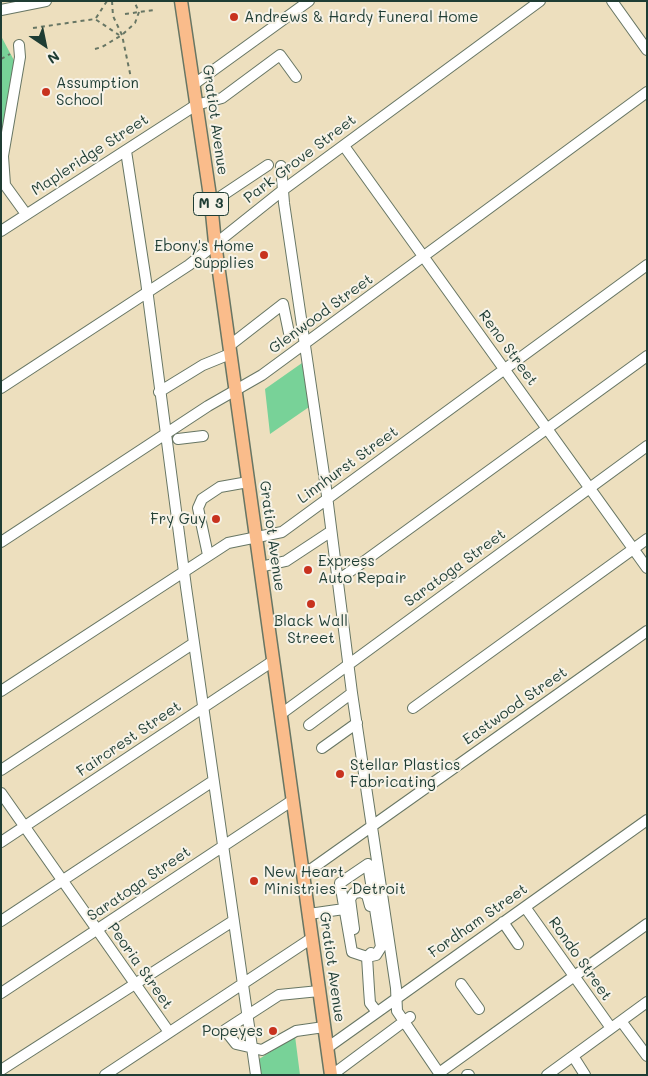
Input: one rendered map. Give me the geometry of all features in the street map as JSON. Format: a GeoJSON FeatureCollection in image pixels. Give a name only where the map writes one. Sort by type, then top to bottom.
{"type":"FeatureCollection","features":[{"type":"Feature","properties":{"kind":"main road","name":"Gratiot Avenue"},"geometry":{"type":"LineString","coordinates":[[181,1],[211,203],[235,390],[332,1075]]}},
{"type":"Feature","properties":{"kind":"street"},"geometry":{"type":"LineString","coordinates":[[1,10],[13,4],[46,1]]}},
{"type":"Feature","properties":{"kind":"street"},"geometry":{"type":"LineString","coordinates":[[193,86],[309,1]]}},
{"type":"Feature","properties":{"kind":"street","name":"Park Grove Street"},"geometry":{"type":"LineString","coordinates":[[1,388],[189,265],[283,190],[540,1]]}},
{"type":"Feature","properties":{"kind":"street"},"geometry":{"type":"LineString","coordinates":[[612,1],[647,50]]}},
{"type":"Feature","properties":{"kind":"street"},"geometry":{"type":"LineString","coordinates":[[19,45],[20,57],[3,156],[5,185],[26,214]]}},
{"type":"Feature","properties":{"kind":"street"},"geometry":{"type":"LineString","coordinates":[[196,104],[222,98],[280,55],[296,77]]}},
{"type":"Feature","properties":{"kind":"street","name":"Glenwood Street"},"geometry":{"type":"LineString","coordinates":[[1,542],[235,390],[261,376],[647,92]]}},
{"type":"Feature","properties":{"kind":"street","name":"Mapleridge Street"},"geometry":{"type":"LineString","coordinates":[[1,230],[196,104]]}},
{"type":"Feature","properties":{"kind":"street","name":"Reno Street"},"geometry":{"type":"LineString","coordinates":[[344,146],[647,568]]}},
{"type":"Feature","properties":{"kind":"street"},"geometry":{"type":"LineString","coordinates":[[126,151],[146,281],[146,294],[159,392],[222,846],[256,1075]]}},
{"type":"Feature","properties":{"kind":"street"},"geometry":{"type":"LineString","coordinates":[[211,203],[268,165]]}},
{"type":"Feature","properties":{"kind":"street"},"geometry":{"type":"LineString","coordinates":[[281,166],[397,1011],[407,1019],[425,1045],[439,1072],[647,924]]}},
{"type":"Feature","properties":{"kind":"street","name":"Linnhurst Street"},"geometry":{"type":"LineString","coordinates":[[1,691],[228,543],[282,532],[647,265]]}},
{"type":"Feature","properties":{"kind":"street"},"geometry":{"type":"LineString","coordinates":[[159,392],[203,364],[230,350],[283,304],[289,333]]}},
{"type":"Feature","properties":{"kind":"street"},"geometry":{"type":"LineString","coordinates":[[337,582],[647,356]]}},
{"type":"Feature","properties":{"kind":"street"},"geometry":{"type":"LineString","coordinates":[[178,439],[198,436],[188,421]]}},
{"type":"Feature","properties":{"kind":"street","name":"Saratoga Street"},"geometry":{"type":"LineString","coordinates":[[281,714],[647,446]]}},
{"type":"Feature","properties":{"kind":"street"},"geometry":{"type":"LineString","coordinates":[[208,555],[198,508],[202,499],[220,487],[248,482]]}},
{"type":"Feature","properties":{"kind":"street"},"geometry":{"type":"LineString","coordinates":[[260,567],[286,562],[330,532]]}},
{"type":"Feature","properties":{"kind":"street"},"geometry":{"type":"LineString","coordinates":[[413,708],[647,539]]}},
{"type":"Feature","properties":{"kind":"street","name":"Eastwood Street"},"geometry":{"type":"LineString","coordinates":[[303,875],[647,631]]}},
{"type":"Feature","properties":{"kind":"street"},"geometry":{"type":"LineString","coordinates":[[1,770],[194,643]]}},
{"type":"Feature","properties":{"kind":"street","name":"Faircrest Street"},"geometry":{"type":"LineString","coordinates":[[1,842],[273,661]]}},
{"type":"Feature","properties":{"kind":"street"},"geometry":{"type":"LineString","coordinates":[[310,724],[352,694]]}},
{"type":"Feature","properties":{"kind":"street"},"geometry":{"type":"LineString","coordinates":[[322,748],[357,723]]}},
{"type":"Feature","properties":{"kind":"street"},"geometry":{"type":"LineString","coordinates":[[1,921],[213,781]]}},
{"type":"Feature","properties":{"kind":"street","name":"Peoria Street"},"geometry":{"type":"LineString","coordinates":[[1,793],[169,1032]]}},
{"type":"Feature","properties":{"kind":"street","name":"Saratoga Street"},"geometry":{"type":"LineString","coordinates":[[1,993],[293,800]]}},
{"type":"Feature","properties":{"kind":"street","name":"Fordham Street"},"geometry":{"type":"LineString","coordinates":[[327,1048],[647,820]]}},
{"type":"Feature","properties":{"kind":"street"},"geometry":{"type":"LineString","coordinates":[[368,864],[381,947],[376,955],[367,957],[352,952],[340,883],[368,864]]}},
{"type":"Feature","properties":{"kind":"street"},"geometry":{"type":"LineString","coordinates":[[367,957],[376,948],[370,898],[361,892],[354,893],[350,898],[357,949],[367,957],[370,1003],[377,1012]]}},
{"type":"Feature","properties":{"kind":"street","name":"Rondo Street"},"geometry":{"type":"LineString","coordinates":[[525,906],[611,1028]]}},
{"type":"Feature","properties":{"kind":"street"},"geometry":{"type":"LineString","coordinates":[[309,914],[344,909]]}},
{"type":"Feature","properties":{"kind":"street"},"geometry":{"type":"LineString","coordinates":[[1,1070],[233,921]]}},
{"type":"Feature","properties":{"kind":"street"},"geometry":{"type":"LineString","coordinates":[[503,922],[518,944]]}},
{"type":"Feature","properties":{"kind":"street"},"geometry":{"type":"LineString","coordinates":[[105,1075],[312,938]]}},
{"type":"Feature","properties":{"kind":"street"},"geometry":{"type":"LineString","coordinates":[[461,984],[479,1009]]}},
{"type":"Feature","properties":{"kind":"street"},"geometry":{"type":"LineString","coordinates":[[319,991],[279,995],[225,1030],[236,1044],[266,1050],[296,1031],[324,1027]]}},
{"type":"Feature","properties":{"kind":"street"},"geometry":{"type":"LineString","coordinates":[[547,1075],[647,1002]]}},
{"type":"Feature","properties":{"kind":"street"},"geometry":{"type":"LineString","coordinates":[[332,1075],[407,1019]]}},
{"type":"Feature","properties":{"kind":"street"},"geometry":{"type":"LineString","coordinates":[[622,1021],[647,1056]]}},
{"type":"Feature","properties":{"kind":"street"},"geometry":{"type":"LineString","coordinates":[[573,1056],[585,1075]]}},
{"type":"Feature","properties":{"kind":"path"},"geometry":{"type":"LineString","coordinates":[[95,19],[106,1]]}},
{"type":"Feature","properties":{"kind":"path"},"geometry":{"type":"LineString","coordinates":[[112,1],[113,16],[121,35],[131,78]]}},
{"type":"Feature","properties":{"kind":"path"},"geometry":{"type":"LineString","coordinates":[[95,49],[102,48],[134,23],[139,12],[134,1]]}},
{"type":"Feature","properties":{"kind":"path"},"geometry":{"type":"LineString","coordinates":[[126,14],[154,10]]}},
{"type":"Feature","properties":{"kind":"path"},"geometry":{"type":"LineString","coordinates":[[32,28],[95,19],[121,35]]}},
{"type":"Feature","properties":{"kind":"path"},"geometry":{"type":"LineString","coordinates":[[1,59],[9,54]]}},
{"type":"Feature","properties":{"kind":"green space"},"geometry":{"type":"Polygon","coordinates":[[[1,36],[17,66],[1,139],[1,36]]]}},
{"type":"Feature","properties":{"kind":"green space"},"geometry":{"type":"Polygon","coordinates":[[[302,363],[309,407],[270,434],[265,389],[302,363]]]}},
{"type":"Feature","properties":{"kind":"green space"},"geometry":{"type":"Polygon","coordinates":[[[295,1036],[300,1075],[260,1075],[256,1061],[295,1036]]]}},
{"type":"Feature","properties":{"kind":"place","name":"Andrews & Hardy Funeral Home"},"geometry":{"type":"Point","coordinates":[234,17]}},
{"type":"Feature","properties":{"kind":"place","name":"Assumption School"},"geometry":{"type":"Point","coordinates":[46,92]}},
{"type":"Feature","properties":{"kind":"place","name":"Ebony's Home Supplies"},"geometry":{"type":"Point","coordinates":[264,255]}},
{"type":"Feature","properties":{"kind":"place","name":"Fry Guy"},"geometry":{"type":"Point","coordinates":[216,519]}},
{"type":"Feature","properties":{"kind":"place","name":"Express Auto Repair"},"geometry":{"type":"Point","coordinates":[308,570]}},
{"type":"Feature","properties":{"kind":"place","name":"Black Wall Street"},"geometry":{"type":"Point","coordinates":[311,604]}},
{"type":"Feature","properties":{"kind":"place","name":"Stellar Plastics Fabricating"},"geometry":{"type":"Point","coordinates":[340,774]}},
{"type":"Feature","properties":{"kind":"place","name":"New Heart Ministries - Detroit"},"geometry":{"type":"Point","coordinates":[254,881]}},
{"type":"Feature","properties":{"kind":"place","name":"Popeyes"},"geometry":{"type":"Point","coordinates":[273,1031]}}]}
